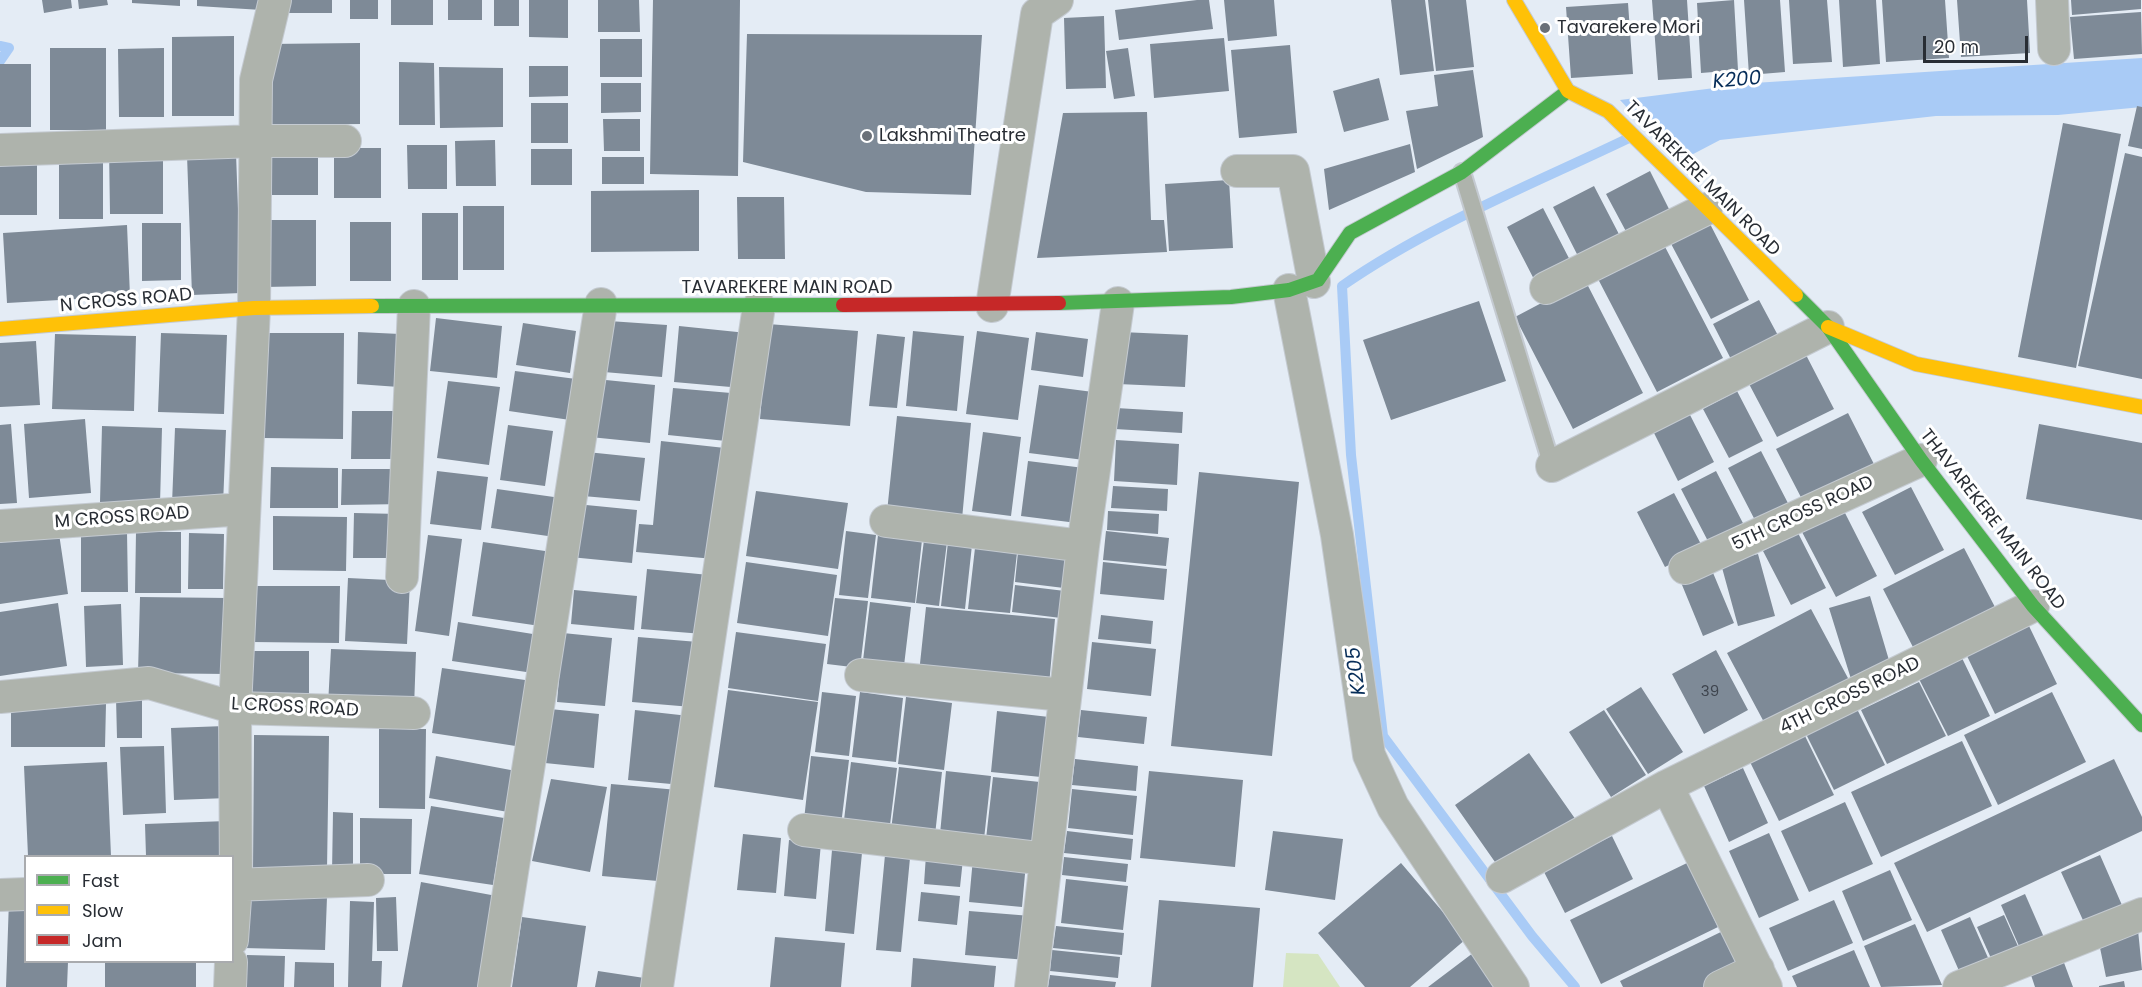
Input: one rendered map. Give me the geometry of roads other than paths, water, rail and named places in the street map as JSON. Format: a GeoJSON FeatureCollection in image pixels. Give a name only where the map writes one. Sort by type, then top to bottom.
{"type":"FeatureCollection","features":[{"type":"Feature","properties":{"kind":"street"},"geometry":{"type":"LineString","coordinates":[[275,0],[256,80],[254,308],[235,708],[234,885],[368,880]]}},
{"type":"Feature","properties":{"kind":"street"},"geometry":{"type":"LineString","coordinates":[[992,306],[1037,14],[1057,0]]}},
{"type":"Feature","properties":{"kind":"street"},"geometry":{"type":"LineString","coordinates":[[1307,284],[1350,233],[1462,172],[1568,91],[1514,0]]}},
{"type":"Feature","properties":{"kind":"street"},"geometry":{"type":"LineString","coordinates":[[2052,0],[2054,49]]}},
{"type":"Feature","properties":{"kind":"street","name":"TAVAREKERE MAIN ROAD"},"geometry":{"type":"LineString","coordinates":[[1568,91],[1608,111],[1828,327]]}},
{"type":"Feature","properties":{"kind":"street"},"geometry":{"type":"LineString","coordinates":[[0,150],[256,141],[345,141]]}},
{"type":"Feature","properties":{"kind":"street"},"geometry":{"type":"LineString","coordinates":[[1238,171],[1293,171],[1337,535],[1369,755],[1393,807],[1513,987]]}},
{"type":"Feature","properties":{"kind":"street"},"geometry":{"type":"LineString","coordinates":[[1546,288],[1706,209]]}},
{"type":"Feature","properties":{"kind":"street","name":"TAVAREKERE MAIN ROAD"},"geometry":{"type":"LineString","coordinates":[[254,308],[601,304],[992,306],[1231,297],[1307,284]]}},
{"type":"Feature","properties":{"kind":"street"},"geometry":{"type":"LineString","coordinates":[[1031,987],[1064,695],[1118,303]]}},
{"type":"Feature","properties":{"kind":"street"},"geometry":{"type":"LineString","coordinates":[[494,987],[601,304]]}},
{"type":"Feature","properties":{"kind":"street"},"geometry":{"type":"LineString","coordinates":[[402,577],[414,306]]}},
{"type":"Feature","properties":{"kind":"street"},"geometry":{"type":"LineString","coordinates":[[657,987],[759,306]]}},
{"type":"Feature","properties":{"kind":"street","name":"N CROSS ROAD"},"geometry":{"type":"LineString","coordinates":[[0,329],[254,308]]}},
{"type":"Feature","properties":{"kind":"street"},"geometry":{"type":"LineString","coordinates":[[1552,466],[1828,327],[1916,364],[2142,408]]}},
{"type":"Feature","properties":{"kind":"street","name":"THAVAREKERE MAIN ROAD"},"geometry":{"type":"LineString","coordinates":[[1828,327],[1921,460],[2033,606],[2142,725]]}},
{"type":"Feature","properties":{"kind":"street","name":"5TH CROSS ROAD"},"geometry":{"type":"LineString","coordinates":[[1684,568],[1921,460]]}},
{"type":"Feature","properties":{"kind":"street","name":"M CROSS ROAD"},"geometry":{"type":"LineString","coordinates":[[0,526],[244,509]]}},
{"type":"Feature","properties":{"kind":"street"},"geometry":{"type":"LineString","coordinates":[[886,521],[1083,546]]}},
{"type":"Feature","properties":{"kind":"street","name":"4TH CROSS ROAD"},"geometry":{"type":"LineString","coordinates":[[1502,878],[1667,786],[2033,606]]}},
{"type":"Feature","properties":{"kind":"street"},"geometry":{"type":"LineString","coordinates":[[861,675],[1064,695]]}},
{"type":"Feature","properties":{"kind":"street","name":"L CROSS ROAD"},"geometry":{"type":"LineString","coordinates":[[0,697],[150,683],[235,708],[414,713]]}},
{"type":"Feature","properties":{"kind":"street"},"geometry":{"type":"LineString","coordinates":[[1667,786],[1762,978],[1720,987]]}},
{"type":"Feature","properties":{"kind":"street"},"geometry":{"type":"LineString","coordinates":[[804,830],[1046,859]]}},
{"type":"Feature","properties":{"kind":"street"},"geometry":{"type":"LineString","coordinates":[[0,895],[24,894]]}},
{"type":"Feature","properties":{"kind":"street"},"geometry":{"type":"LineString","coordinates":[[1959,987],[2142,914]]}},
{"type":"Feature","properties":{"kind":"street"},"geometry":{"type":"LineString","coordinates":[[230,987],[231,963]]}},
{"type":"Feature","properties":{"kind":"lane"},"geometry":{"type":"LineString","coordinates":[[1462,172],[1552,466]]}},
{"type":"Feature","properties":{"kind":"water"},"geometry":{"type":"Polygon","coordinates":[[[2142,58],[2142,107],[2058,115],[1936,116],[1720,140],[1678,162],[1620,100],[1754,83],[2142,58]]]}},
{"type":"Feature","properties":{"kind":"waterway","name":"K200"},"geometry":{"type":"LineString","coordinates":[[0,46],[9,48],[0,61]]}},
{"type":"Feature","properties":{"kind":"waterway","name":"K205"},"geometry":{"type":"LineString","coordinates":[[1575,987],[1532,936],[1383,736],[1351,455],[1342,286],[1446,224],[1629,138]]}},
{"type":"Feature","properties":{"kind":"place","name":"Tavarekere Mori"},"geometry":{"type":"Point","coordinates":[1545,28]}},
{"type":"Feature","properties":{"kind":"place","name":"Lakshmi Theatre"},"geometry":{"type":"Point","coordinates":[867,136]}}]}
